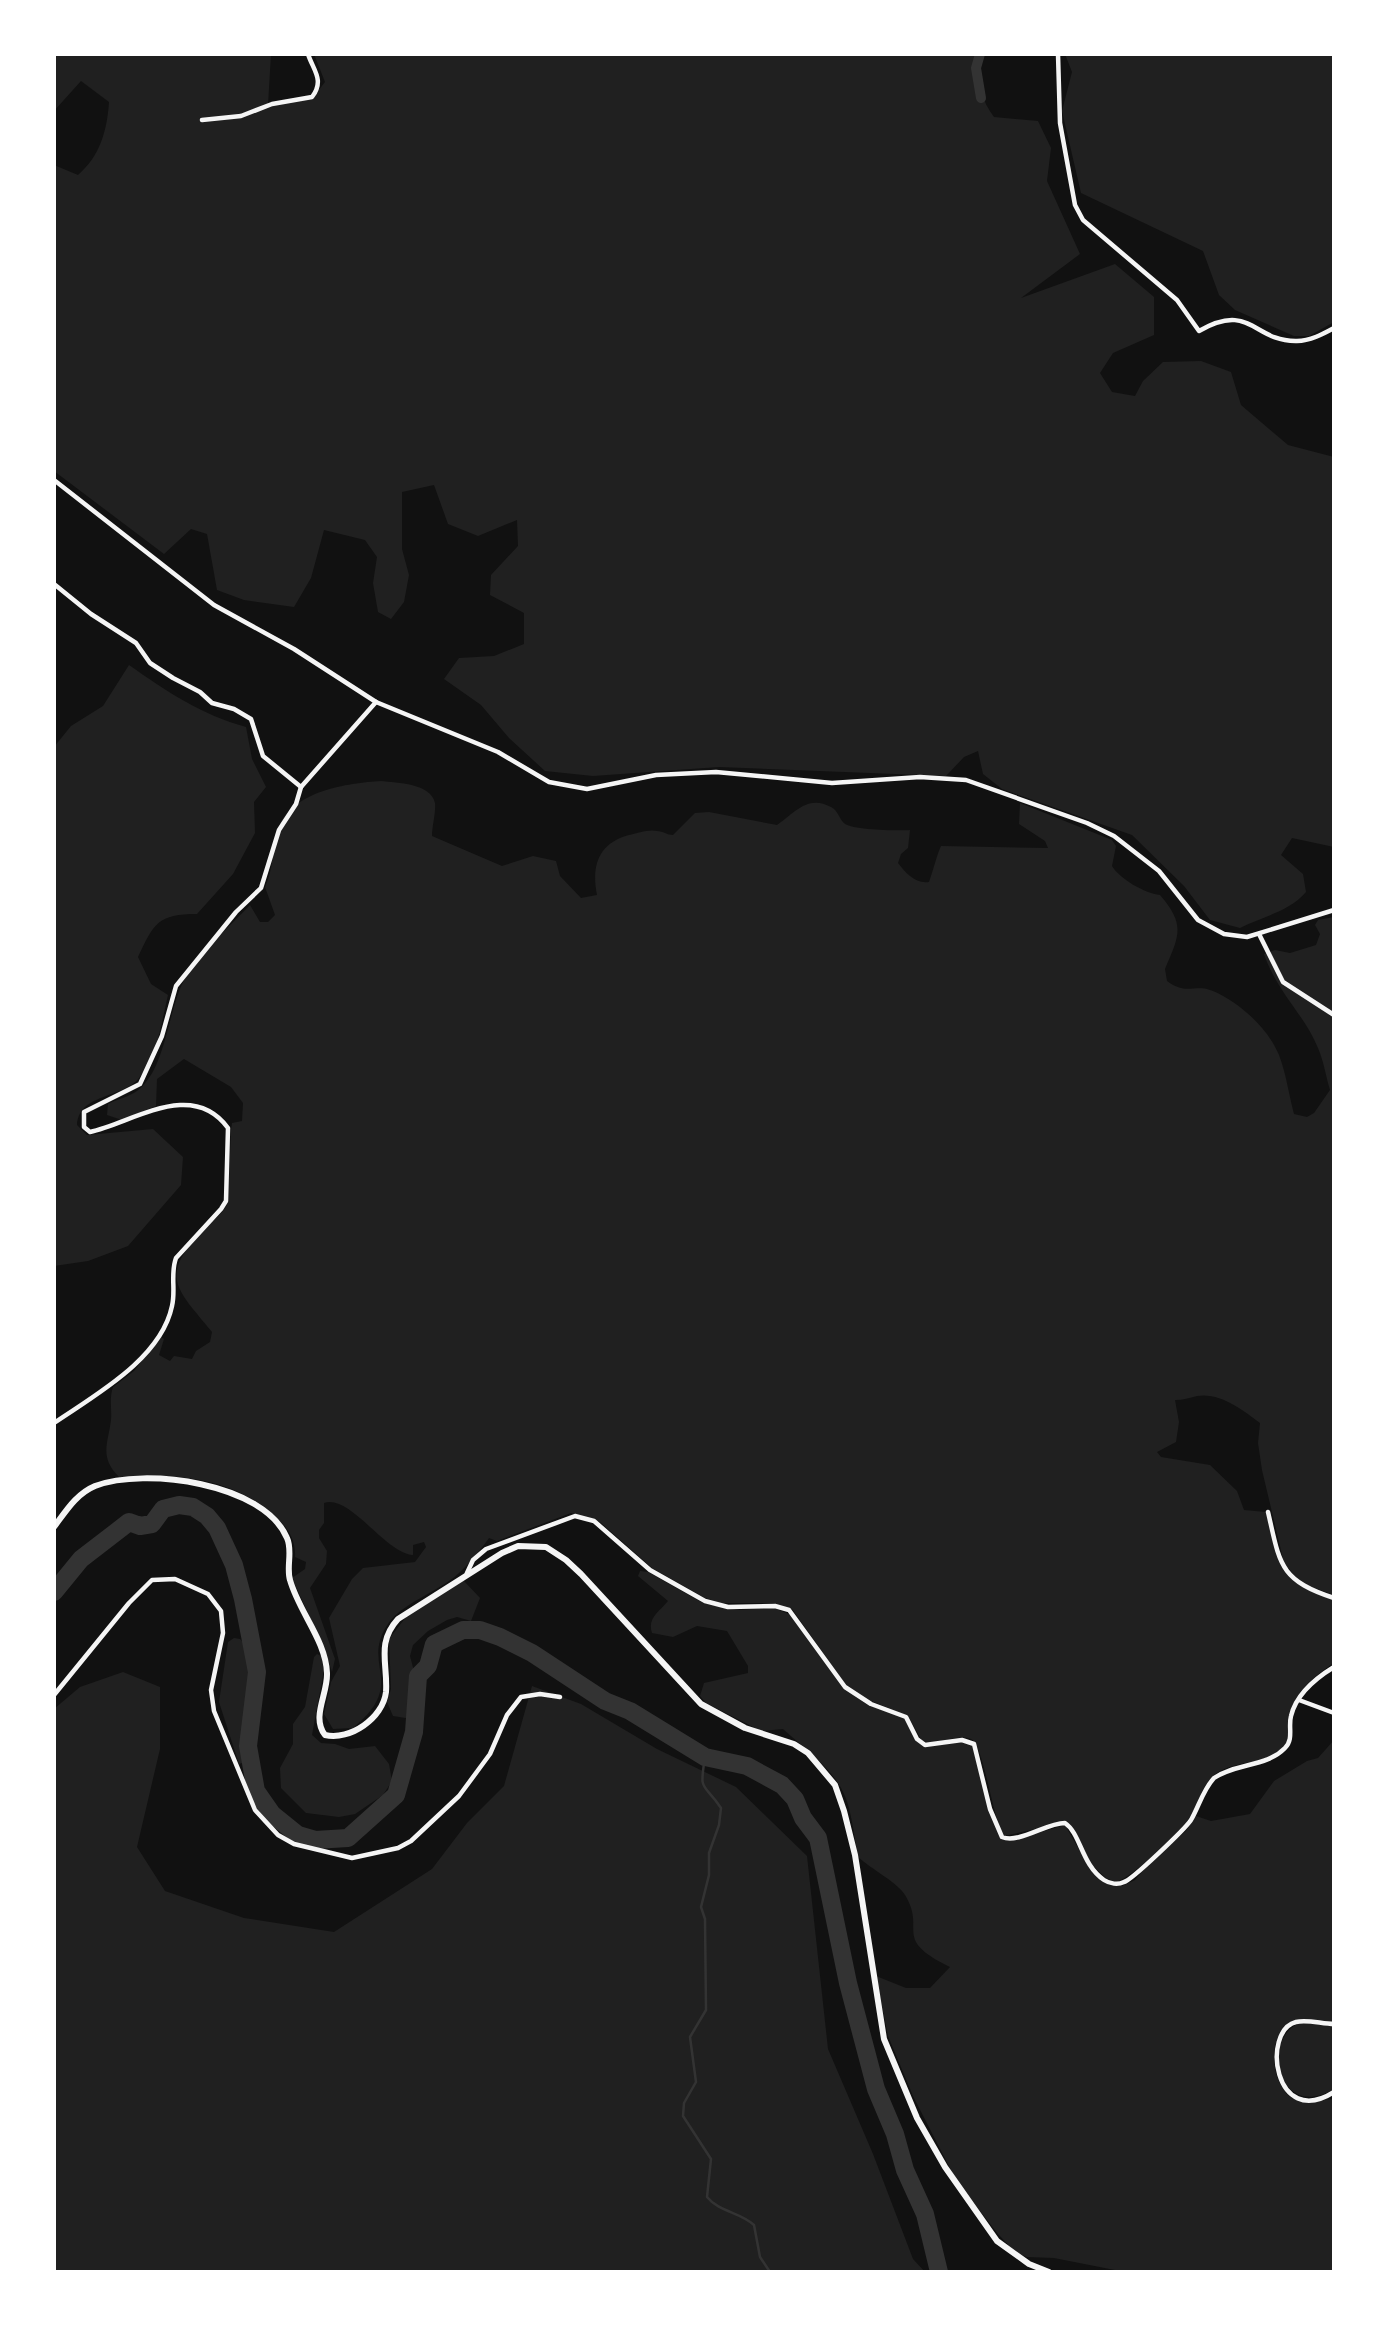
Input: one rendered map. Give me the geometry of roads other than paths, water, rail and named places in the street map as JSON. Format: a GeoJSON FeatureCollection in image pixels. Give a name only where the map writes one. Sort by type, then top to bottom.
{"type":"FeatureCollection","features":[{"type":"Feature","properties":{"kind":"main road"},"geometry":{"type":"LineString","coordinates":[[54,1527],[78,1496],[94,1487],[129,1481],[192,1482],[226,1489],[271,1516],[289,1542],[289,1577],[324,1654],[327,1675],[319,1720],[325,1735],[334,1737],[361,1728],[382,1705],[386,1692],[383,1646],[389,1629],[407,1613],[467,1573],[519,1546],[532,1545],[555,1551],[581,1574],[701,1704],[745,1728],[793,1744],[821,1766],[835,1785],[855,1855],[884,2039],[917,2118],[945,2167],[997,2241],[1028,2264],[1049,2272]]}},
{"type":"Feature","properties":{"kind":"street"},"geometry":{"type":"LineString","coordinates":[[202,120],[241,116],[272,104],[312,97],[317,91],[318,77],[308,54]]}},
{"type":"Feature","properties":{"kind":"street"},"geometry":{"type":"LineString","coordinates":[[1058,54],[1060,123],[1075,205],[1083,220],[1177,300],[1199,331],[1213,323],[1234,319],[1292,341],[1309,339],[1334,328]]}},
{"type":"Feature","properties":{"kind":"street"},"geometry":{"type":"LineString","coordinates":[[54,480],[214,605],[294,649],[376,702],[498,752],[549,782],[587,789],[656,775],[716,772],[832,783],[940,776],[966,780],[1087,823],[1114,836],[1159,872],[1198,920],[1234,937],[1258,934],[1334,910]]}},
{"type":"Feature","properties":{"kind":"street"},"geometry":{"type":"LineString","coordinates":[[54,584],[91,614],[136,643],[150,663],[200,692],[212,703],[234,709],[251,719],[263,756],[301,787]]}},
{"type":"Feature","properties":{"kind":"street"},"geometry":{"type":"LineString","coordinates":[[54,1423],[122,1378],[145,1353],[168,1320],[173,1305],[172,1268],[176,1258],[221,1209],[227,1190],[228,1128],[198,1106],[186,1103],[170,1105],[90,1132],[84,1127],[84,1112],[140,1084],[162,1036],[176,986],[236,912],[261,888],[279,830],[296,804],[301,787],[376,702]]}},
{"type":"Feature","properties":{"kind":"street"},"geometry":{"type":"LineString","coordinates":[[1258,934],[1283,982],[1334,1015]]}},
{"type":"Feature","properties":{"kind":"street"},"geometry":{"type":"LineString","coordinates":[[1268,1512],[1277,1552],[1289,1575],[1302,1586],[1334,1598]]}},
{"type":"Feature","properties":{"kind":"street"},"geometry":{"type":"LineString","coordinates":[[467,1573],[473,1560],[486,1549],[575,1516],[594,1521],[650,1570],[705,1601],[728,1607],[775,1605],[789,1610],[839,1680],[858,1697],[906,1717],[917,1739],[925,1745],[962,1740],[974,1744],[990,1809],[1002,1837],[1010,1839],[1052,1824],[1065,1823],[1073,1831],[1089,1865],[1104,1880],[1115,1883],[1134,1878],[1149,1859],[1183,1830],[1214,1778],[1270,1759],[1284,1749],[1290,1738],[1291,1716],[1299,1700],[1313,1681],[1334,1667]]}},
{"type":"Feature","properties":{"kind":"street"},"geometry":{"type":"LineString","coordinates":[[54,1695],[129,1602],[152,1580],[175,1579],[208,1594],[221,1611],[223,1633],[213,1680],[214,1712],[255,1810],[278,1835],[294,1844],[352,1858],[382,1853],[404,1844],[459,1796],[490,1754],[507,1715],[521,1697],[540,1694],[560,1698]]}},
{"type":"Feature","properties":{"kind":"street"},"geometry":{"type":"LineString","coordinates":[[1299,1700],[1334,1713]]}},
{"type":"Feature","properties":{"kind":"street"},"geometry":{"type":"LineString","coordinates":[[1334,2024],[1297,2022],[1287,2028],[1279,2041],[1278,2075],[1287,2092],[1303,2100],[1322,2099],[1334,2092]]}},
{"type":"Feature","properties":{"kind":"waterway"},"geometry":{"type":"LineString","coordinates":[[980,54],[976,68],[981,98]]}},
{"type":"Feature","properties":{"kind":"waterway"},"geometry":{"type":"LineString","coordinates":[[54,1592],[81,1559],[129,1522],[140,1526],[152,1524],[163,1509],[179,1505],[193,1507],[207,1516],[217,1528],[234,1565],[257,1672],[248,1746],[256,1791],[272,1814],[298,1835],[315,1840],[348,1838],[396,1795],[414,1732],[418,1676],[428,1666],[434,1644],[463,1630],[480,1630],[500,1637],[532,1653],[605,1701],[630,1711],[705,1757],[747,1766],[782,1785],[795,1799],[803,1818],[818,1838],[848,1983],[876,2089],[895,2134],[905,2170],[925,2214],[939,2272]]}},
{"type":"Feature","properties":{"kind":"waterway"},"geometry":{"type":"LineString","coordinates":[[705,1757],[702,1777],[704,1786],[721,1808],[719,1825],[709,1853],[709,1875],[701,1907],[705,1919],[706,2010],[690,2037],[696,2082],[684,2103],[683,2116],[711,2159],[707,2197],[717,2206],[754,2225],[760,2257],[770,2272]]}}]}
